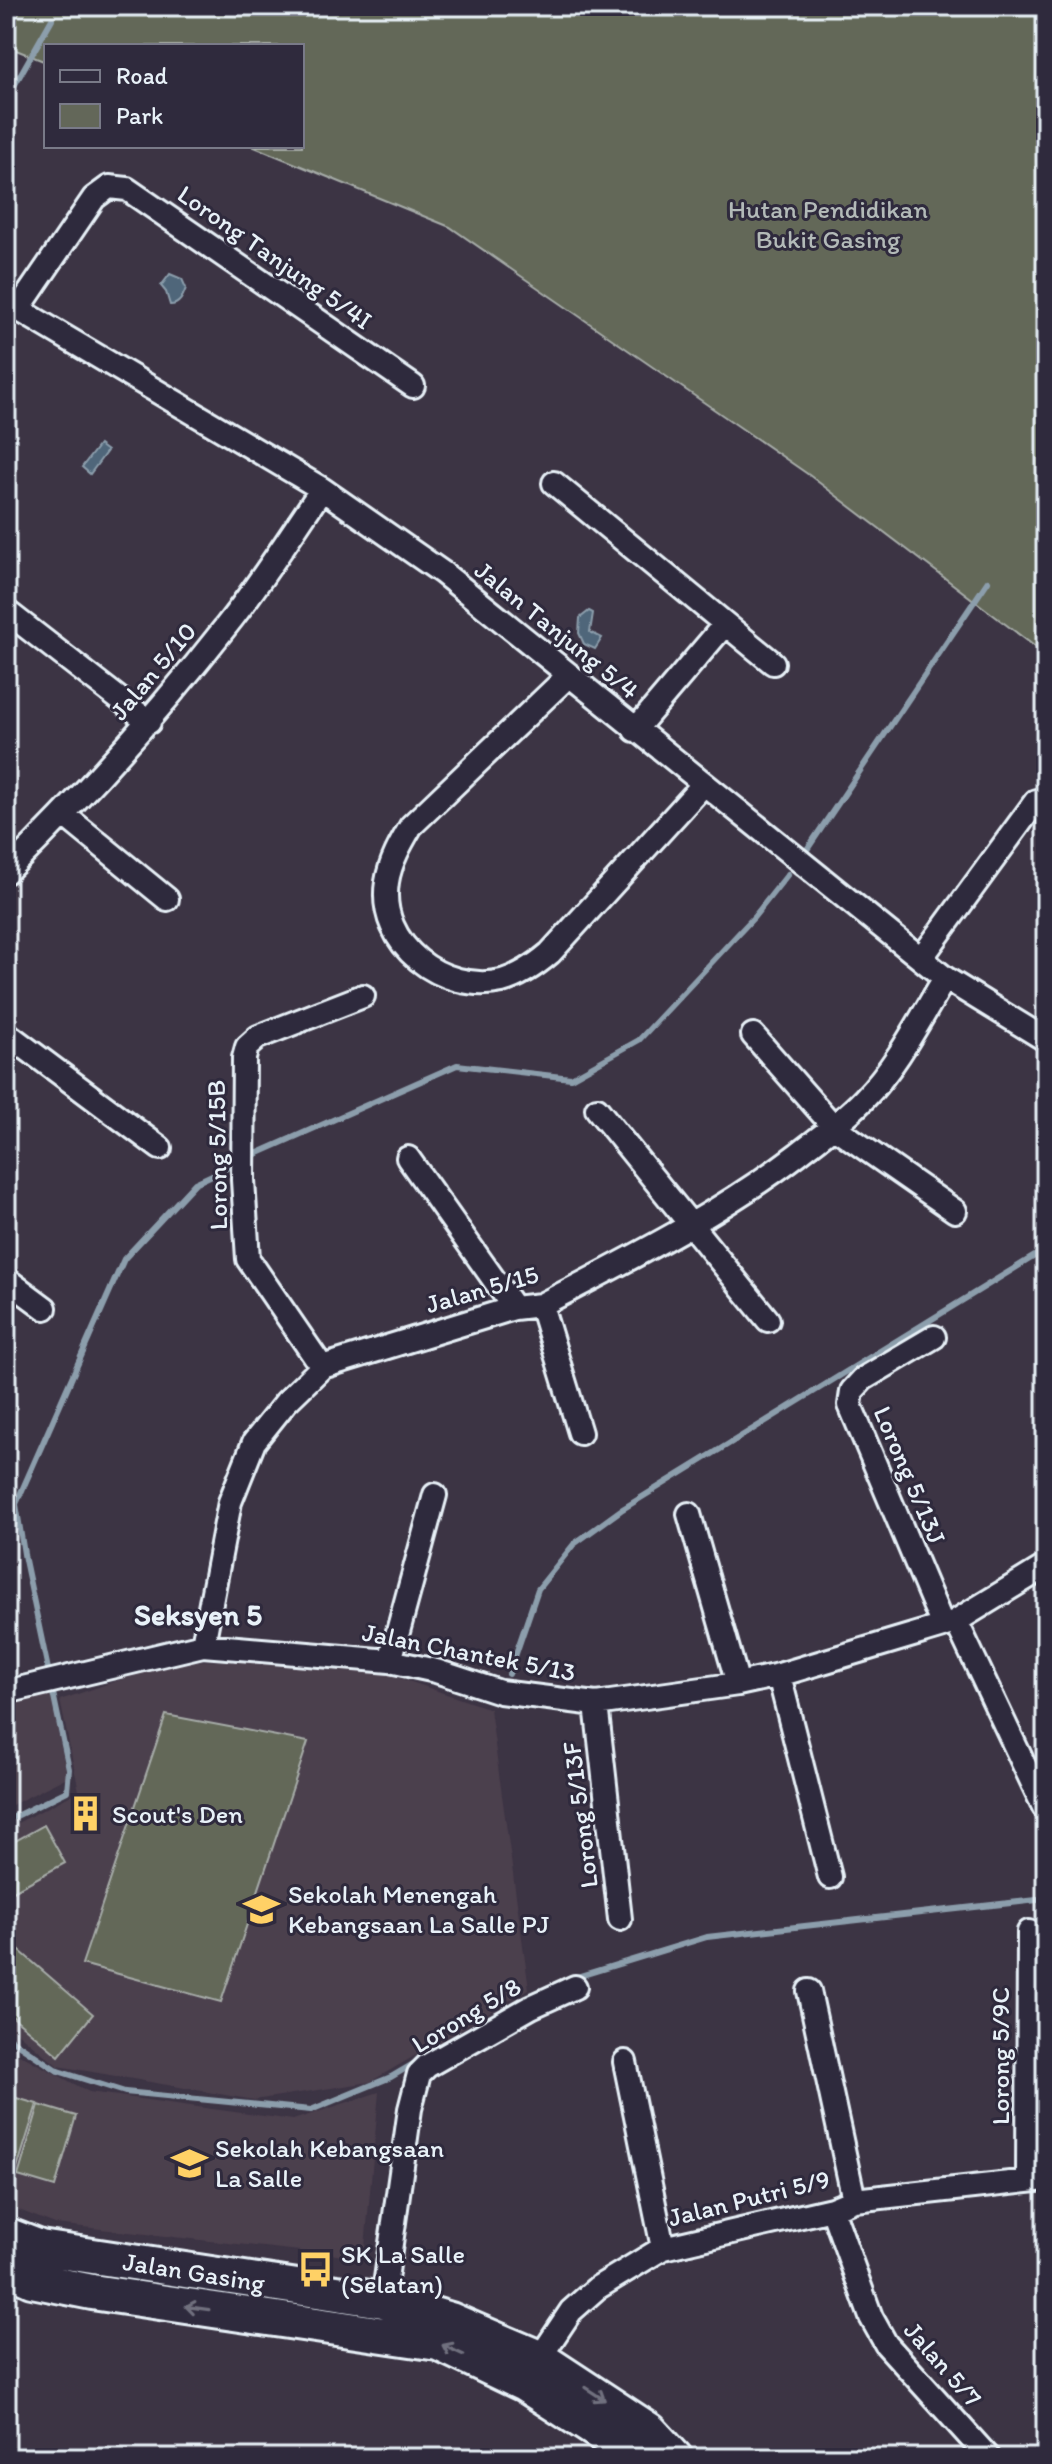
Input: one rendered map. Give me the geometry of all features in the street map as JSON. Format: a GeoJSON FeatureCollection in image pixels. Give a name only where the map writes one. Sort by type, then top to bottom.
{"type":"FeatureCollection","features":[{"type":"Feature","properties":{"kind":"main road","name":"Jalan Gasing"},"geometry":{"type":"LineString","coordinates":[[6,2235],[40,2248],[383,2300],[450,2320],[531,2371],[650,2431],[675,2458]]}},
{"type":"Feature","properties":{"kind":"main road","name":"Jalan Gasing"},"geometry":{"type":"LineString","coordinates":[[6,2268],[32,2280],[92,2292],[438,2343],[531,2371],[639,2458]]}},
{"type":"Feature","properties":{"kind":"street","name":"Lorong Tanjung 5/4I"},"geometry":{"type":"LineString","coordinates":[[12,305],[94,198],[109,187],[127,189],[413,386]]}},
{"type":"Feature","properties":{"kind":"street","name":"Jalan Tanjung 5/4"},"geometry":{"type":"LineString","coordinates":[[12,305],[322,489],[443,573],[945,978],[1046,1040]]}},
{"type":"Feature","properties":{"kind":"street"},"geometry":{"type":"LineString","coordinates":[[554,483],[773,663]]}},
{"type":"Feature","properties":{"kind":"street","name":"Jalan 5/10"},"geometry":{"type":"LineString","coordinates":[[6,872],[64,815],[149,722],[230,623],[322,489]]}},
{"type":"Feature","properties":{"kind":"street"},"geometry":{"type":"LineString","coordinates":[[6,611],[149,722]]}},
{"type":"Feature","properties":{"kind":"street"},"geometry":{"type":"LineString","coordinates":[[635,730],[725,624]]}},
{"type":"Feature","properties":{"kind":"street"},"geometry":{"type":"LineString","coordinates":[[569,675],[411,826],[396,853],[387,883],[389,911],[396,936],[424,964],[459,982],[503,980],[534,966],[550,953],[703,785]]}},
{"type":"Feature","properties":{"kind":"street"},"geometry":{"type":"LineString","coordinates":[[922,957],[1036,801]]}},
{"type":"Feature","properties":{"kind":"street"},"geometry":{"type":"LineString","coordinates":[[64,815],[167,899]]}},
{"type":"Feature","properties":{"kind":"street","name":"Jalan 5/15"},"geometry":{"type":"LineString","coordinates":[[203,1645],[230,1502],[254,1442],[286,1402],[322,1367],[514,1308],[541,1305],[692,1226],[761,1182],[834,1127],[864,1099],[894,1064],[945,978]]}},
{"type":"Feature","properties":{"kind":"street","name":"Lorong 5/15B"},"geometry":{"type":"LineString","coordinates":[[322,1367],[247,1256],[243,1180],[244,1058],[247,1047],[258,1037],[363,996]]}},
{"type":"Feature","properties":{"kind":"street"},"geometry":{"type":"LineString","coordinates":[[6,1033],[160,1148]]}},
{"type":"Feature","properties":{"kind":"street"},"geometry":{"type":"LineString","coordinates":[[753,1035],[834,1127],[955,1211]]}},
{"type":"Feature","properties":{"kind":"street"},"geometry":{"type":"LineString","coordinates":[[597,1109],[768,1320]]}},
{"type":"Feature","properties":{"kind":"street"},"geometry":{"type":"LineString","coordinates":[[408,1158],[514,1308]]}},
{"type":"Feature","properties":{"kind":"street"},"geometry":{"type":"LineString","coordinates":[[6,1279],[45,1308]]}},
{"type":"Feature","properties":{"kind":"street"},"geometry":{"type":"LineString","coordinates":[[541,1305],[580,1433]]}},
{"type":"Feature","properties":{"kind":"street","name":"Lorong 5/13J"},"geometry":{"type":"LineString","coordinates":[[934,1337],[863,1379],[852,1391],[850,1405],[950,1624],[1044,1807]]}},
{"type":"Feature","properties":{"kind":"street"},"geometry":{"type":"LineString","coordinates":[[390,1661],[435,1495]]}},
{"type":"Feature","properties":{"kind":"street"},"geometry":{"type":"LineString","coordinates":[[689,1514],[738,1684]]}},
{"type":"Feature","properties":{"kind":"street","name":"Jalan Chantek 5/13"},"geometry":{"type":"LineString","coordinates":[[6,1692],[203,1645],[390,1661],[436,1671],[500,1692],[596,1704],[738,1684],[779,1675],[950,1624],[1046,1566]]}},
{"type":"Feature","properties":{"kind":"street"},"geometry":{"type":"LineString","coordinates":[[779,1675],[830,1877]]}},
{"type":"Feature","properties":{"kind":"street","name":"Lorong 5/13F"},"geometry":{"type":"LineString","coordinates":[[596,1704],[620,1919]]}},
{"type":"Feature","properties":{"kind":"street","name":"Lorong 5/9C"},"geometry":{"type":"LineString","coordinates":[[1029,1932],[1037,2180]]}},
{"type":"Feature","properties":{"kind":"street","name":"Lorong 5/8"},"geometry":{"type":"LineString","coordinates":[[383,2300],[410,2109],[419,2074],[427,2066],[531,2007],[575,1987]]}},
{"type":"Feature","properties":{"kind":"street"},"geometry":{"type":"LineString","coordinates":[[809,1991],[854,2200]]}},
{"type":"Feature","properties":{"kind":"street"},"geometry":{"type":"LineString","coordinates":[[625,2062],[663,2248]]}},
{"type":"Feature","properties":{"kind":"street","name":"Jalan Putri 5/9"},"geometry":{"type":"LineString","coordinates":[[531,2371],[571,2311],[597,2288],[663,2248],[832,2209],[854,2200],[1037,2180]]}},
{"type":"Feature","properties":{"kind":"street","name":"Jalan 5/7"},"geometry":{"type":"LineString","coordinates":[[832,2209],[871,2317],[886,2344],[989,2458]]}},
{"type":"Feature","properties":{"kind":"shaded area","name":"Sekolah Menengah Kebangsaan La Salle PJ"},"geometry":{"type":"Polygon","coordinates":[[[178,1660],[388,1674],[490,1709],[529,1989],[370,2082],[254,2100],[58,2066],[6,2023],[6,1829],[79,1791],[60,1700],[178,1660]]]}},
{"type":"Feature","properties":{"kind":"shaded area"},"geometry":{"type":"Polygon","coordinates":[[[50,1692],[67,1777],[6,1808],[6,1708],[50,1692]]]}},
{"type":"Feature","properties":{"kind":"shaded area","name":"Sekolah Kebangsaan La Salle"},"geometry":{"type":"Polygon","coordinates":[[[6,2047],[89,2092],[293,2120],[379,2092],[364,2258],[55,2224],[6,2205],[6,2047]]]}},
{"type":"Feature","properties":{"kind":"green space","name":"Hutan Pendidikan Bukit Gasing"},"geometry":{"type":"Polygon","coordinates":[[[6,6],[1046,6],[1046,655],[809,475],[450,227],[257,148],[304,148],[304,44],[44,44],[44,61],[6,46],[6,6]]]}},
{"type":"Feature","properties":{"kind":"green space"},"geometry":{"type":"Polygon","coordinates":[[[166,1715],[308,1742],[221,2002],[82,1964],[166,1715]]]}},
{"type":"Feature","properties":{"kind":"green space"},"geometry":{"type":"Polygon","coordinates":[[[44,1825],[65,1863],[6,1895],[6,1846],[44,1825]]]}},
{"type":"Feature","properties":{"kind":"green space"},"geometry":{"type":"Polygon","coordinates":[[[6,1939],[93,2014],[59,2056],[6,2011],[6,1939]]]}},
{"type":"Feature","properties":{"kind":"green space"},"geometry":{"type":"Polygon","coordinates":[[[6,2095],[37,2104],[15,2175],[6,2172],[6,2095]]]}},
{"type":"Feature","properties":{"kind":"green space"},"geometry":{"type":"Polygon","coordinates":[[[39,2105],[76,2116],[55,2187],[18,2176],[39,2105]]]}},
{"type":"Feature","properties":{"kind":"water"},"geometry":{"type":"Polygon","coordinates":[[[170,274],[182,279],[186,288],[179,302],[173,305],[170,305],[161,286],[170,274]]]}},
{"type":"Feature","properties":{"kind":"water"},"geometry":{"type":"Polygon","coordinates":[[[99,445],[107,451],[90,474],[82,467],[99,445]]]}},
{"type":"Feature","properties":{"kind":"water"},"geometry":{"type":"Polygon","coordinates":[[[589,611],[593,613],[590,632],[602,638],[595,649],[584,644],[579,633],[580,618],[589,611]]]}},
{"type":"Feature","properties":{"kind":"waterway"},"geometry":{"type":"LineString","coordinates":[[6,100],[52,19]]}},
{"type":"Feature","properties":{"kind":"waterway"},"geometry":{"type":"LineString","coordinates":[[804,854],[988,581]]}},
{"type":"Feature","properties":{"kind":"waterway"},"geometry":{"type":"LineString","coordinates":[[256,1154],[457,1065],[571,1078],[639,1040],[754,917],[788,874]]}},
{"type":"Feature","properties":{"kind":"waterway"},"geometry":{"type":"LineString","coordinates":[[6,1821],[67,1791],[69,1769],[16,1504],[124,1259],[195,1183],[227,1168]]}},
{"type":"Feature","properties":{"kind":"waterway"},"geometry":{"type":"LineString","coordinates":[[509,1674],[538,1589],[574,1544],[621,1510],[1046,1249]]}},
{"type":"Feature","properties":{"kind":"waterway"},"geometry":{"type":"LineString","coordinates":[[570,1979],[707,1937],[1046,1899]]}},
{"type":"Feature","properties":{"kind":"waterway"},"geometry":{"type":"LineString","coordinates":[[537,1993],[559,1983]]}},
{"type":"Feature","properties":{"kind":"waterway"},"geometry":{"type":"LineString","coordinates":[[6,2036],[58,2071],[125,2092],[311,2110],[391,2077],[420,2060]]}},
{"type":"Feature","properties":{"kind":"place","name":"Scout's Den"},"geometry":{"type":"Point","coordinates":[86,1814]}},
{"type":"Feature","properties":{"kind":"place","name":"Sekolah Menengah Kebangsaan La Salle PJ"},"geometry":{"type":"Point","coordinates":[262,1909]}},
{"type":"Feature","properties":{"kind":"place","name":"Sekolah Kebangsaan La Salle"},"geometry":{"type":"Point","coordinates":[189,2163]}},
{"type":"Feature","properties":{"kind":"place","name":"SK La Salle (Selatan)"},"geometry":{"type":"Point","coordinates":[315,2269]}},
{"type":"Feature","properties":{"kind":"district","name":"Seksyen 5"},"geometry":{"type":"Point","coordinates":[198,1615]}}]}
